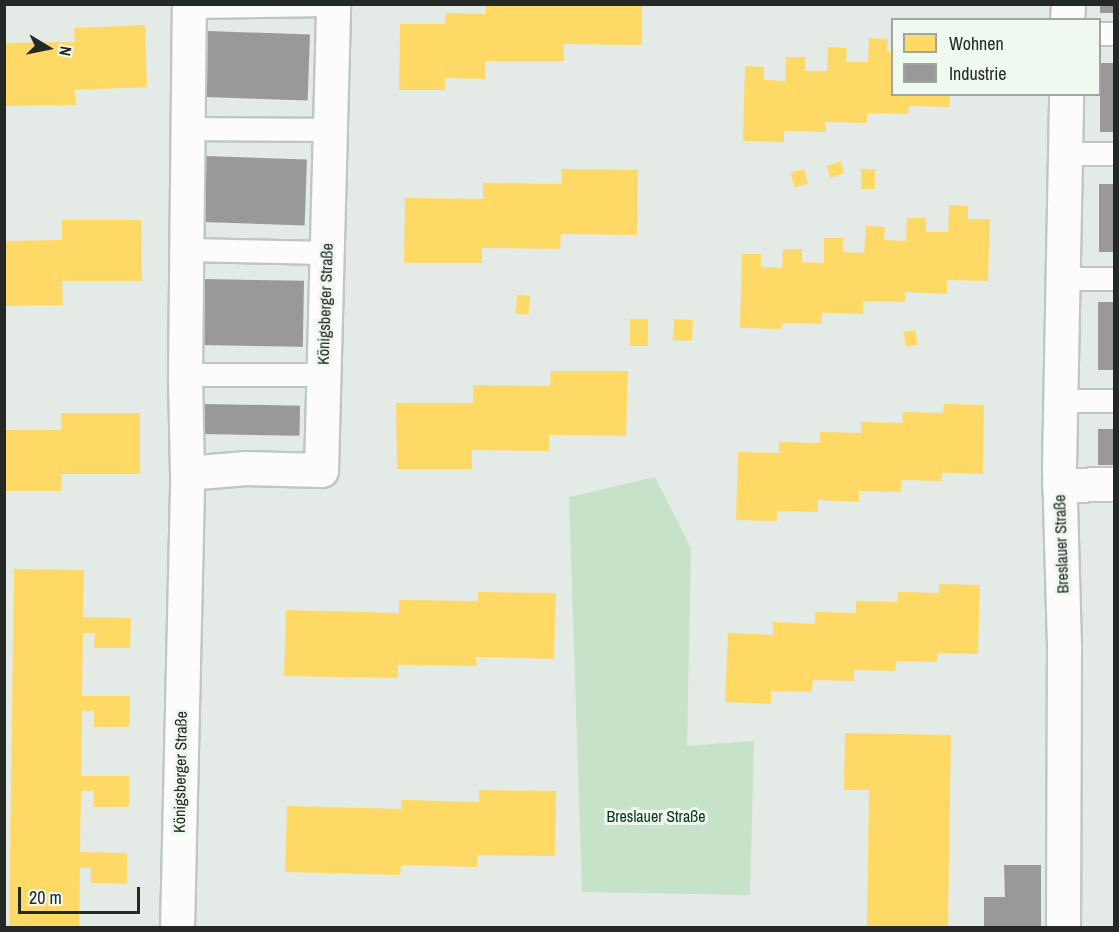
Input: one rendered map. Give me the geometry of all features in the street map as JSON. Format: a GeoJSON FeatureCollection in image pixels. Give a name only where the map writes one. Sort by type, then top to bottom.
{"type":"FeatureCollection","features":[{"type":"Feature","properties":{"kind":"street","name":"Königsberger Straße"},"geometry":{"type":"LineString","coordinates":[[187,473],[246,468],[321,470],[333,5]]}},
{"type":"Feature","properties":{"kind":"street","name":"Königsberger Straße"},"geometry":{"type":"LineString","coordinates":[[177,927],[187,473],[185,375],[189,6]]}},
{"type":"Feature","properties":{"kind":"street","name":"Breslauer Straße"},"geometry":{"type":"LineString","coordinates":[[1063,927],[1064,646],[1059,485],[1067,154],[1066,96]]}},
{"type":"Feature","properties":{"kind":"street","name":"Breslauer Straße"},"geometry":{"type":"LineString","coordinates":[[1059,485],[1114,484]]}},
{"type":"Feature","properties":{"kind":"lane"},"geometry":{"type":"LineString","coordinates":[[189,6],[333,5]]}},
{"type":"Feature","properties":{"kind":"lane"},"geometry":{"type":"LineString","coordinates":[[189,129],[330,130]]}},
{"type":"Feature","properties":{"kind":"lane"},"geometry":{"type":"LineString","coordinates":[[1067,154],[1114,154]]}},
{"type":"Feature","properties":{"kind":"lane"},"geometry":{"type":"LineString","coordinates":[[187,250],[327,253]]}},
{"type":"Feature","properties":{"kind":"lane"},"geometry":{"type":"LineString","coordinates":[[1063,279],[1114,279]]}},
{"type":"Feature","properties":{"kind":"lane"},"geometry":{"type":"LineString","coordinates":[[185,375],[323,375]]}},
{"type":"Feature","properties":{"kind":"lane"},"geometry":{"type":"LineString","coordinates":[[1062,401],[1114,401]]}},
{"type":"Feature","properties":{"kind":"green space","name":"Breslauer Straße"},"geometry":{"type":"Polygon","coordinates":[[[655,477],[691,548],[687,746],[754,741],[750,895],[582,892],[569,497],[655,477]]]}},
{"type":"Feature","properties":{"kind":"building: Wohnen"},"geometry":{"type":"Polygon","coordinates":[[[486,4],[642,4],[642,45],[564,44],[564,61],[485,61],[485,79],[445,78],[445,90],[399,90],[400,24],[445,24],[446,13],[486,14],[486,4]]]}},
{"type":"Feature","properties":{"kind":"building: Wohnen"},"geometry":{"type":"Polygon","coordinates":[[[145,25],[147,87],[75,90],[76,105],[4,106],[4,43],[75,42],[74,28],[145,25]]]}},
{"type":"Feature","properties":{"kind":"building: Wohnen"},"geometry":{"type":"Polygon","coordinates":[[[869,38],[888,39],[887,52],[891,52],[891,96],[950,96],[950,107],[909,106],[908,114],[867,113],[867,123],[825,122],[826,132],[784,131],[784,142],[743,141],[745,66],[764,67],[764,80],[785,81],[786,57],[805,57],[805,71],[827,71],[828,47],[847,48],[846,62],[868,62],[869,38]]]}},
{"type":"Feature","properties":{"kind":"building: Wohnen"},"geometry":{"type":"Polygon","coordinates":[[[841,161],[844,173],[830,178],[827,166],[841,161]]]}},
{"type":"Feature","properties":{"kind":"building: Wohnen"},"geometry":{"type":"Polygon","coordinates":[[[561,169],[638,170],[637,235],[561,234],[560,249],[482,248],[482,263],[404,263],[405,198],[483,199],[483,183],[562,184],[561,169]]]}},
{"type":"Feature","properties":{"kind":"building: Wohnen"},"geometry":{"type":"Polygon","coordinates":[[[804,169],[808,183],[795,187],[791,173],[804,169]]]}},
{"type":"Feature","properties":{"kind":"building: Wohnen"},"geometry":{"type":"Polygon","coordinates":[[[861,169],[875,169],[875,189],[861,189],[861,169]]]}},
{"type":"Feature","properties":{"kind":"building: Wohnen"},"geometry":{"type":"Polygon","coordinates":[[[949,205],[968,206],[968,219],[990,219],[988,281],[947,280],[947,294],[905,292],[905,302],[863,301],[863,314],[822,313],[822,324],[782,323],[781,329],[740,328],[742,254],[761,254],[761,267],[782,268],[783,249],[802,249],[802,262],[824,263],[824,238],[843,238],[843,252],[864,253],[866,226],[885,227],[884,240],[906,241],[907,218],[926,218],[926,232],[948,232],[949,205]]]}},
{"type":"Feature","properties":{"kind":"building: Wohnen"},"geometry":{"type":"Polygon","coordinates":[[[62,220],[141,220],[142,281],[62,281],[63,305],[4,306],[4,241],[62,240],[62,220]]]}},
{"type":"Feature","properties":{"kind":"building: Wohnen"},"geometry":{"type":"Polygon","coordinates":[[[517,295],[530,296],[529,315],[516,314],[517,295]]]}},
{"type":"Feature","properties":{"kind":"building: Wohnen"},"geometry":{"type":"Polygon","coordinates":[[[630,319],[648,319],[648,346],[630,346],[630,319]]]}},
{"type":"Feature","properties":{"kind":"building: Wohnen"},"geometry":{"type":"Polygon","coordinates":[[[674,319],[693,320],[692,341],[673,340],[674,319]]]}},
{"type":"Feature","properties":{"kind":"building: Wohnen"},"geometry":{"type":"Polygon","coordinates":[[[915,330],[918,345],[906,347],[903,332],[915,330]]]}},
{"type":"Feature","properties":{"kind":"building: Wohnen"},"geometry":{"type":"Polygon","coordinates":[[[551,371],[628,371],[626,436],[549,435],[549,451],[472,450],[472,469],[397,469],[396,403],[473,403],[473,385],[550,386],[551,371]]]}},
{"type":"Feature","properties":{"kind":"building: Wohnen"},"geometry":{"type":"Polygon","coordinates":[[[944,404],[984,405],[983,474],[942,473],[942,481],[901,480],[901,492],[859,491],[859,502],[818,500],[818,512],[777,511],[777,521],[736,520],[738,452],[779,453],[779,442],[820,443],[820,432],[861,433],[861,422],[902,423],[903,412],[943,413],[944,404]]]}},
{"type":"Feature","properties":{"kind":"building: Wohnen"},"geometry":{"type":"Polygon","coordinates":[[[61,413],[140,413],[140,474],[62,474],[61,491],[4,491],[4,430],[61,430],[61,413]]]}},
{"type":"Feature","properties":{"kind":"building: Wohnen"},"geometry":{"type":"Polygon","coordinates":[[[14,569],[84,570],[83,617],[131,618],[130,648],[94,648],[95,633],[83,633],[82,696],[130,696],[129,727],[94,727],[94,711],[82,711],[81,776],[129,776],[129,807],[93,807],[94,791],[81,791],[80,852],[127,853],[127,884],[91,883],[91,868],[80,868],[79,928],[9,928],[14,569]]]}},
{"type":"Feature","properties":{"kind":"building: Wohnen"},"geometry":{"type":"Polygon","coordinates":[[[939,584],[980,585],[978,654],[937,653],[937,662],[896,661],[895,671],[854,670],[854,681],[813,680],[812,692],[771,691],[771,704],[725,702],[728,633],[773,635],[773,622],[815,624],[815,612],[856,613],[856,601],[897,602],[898,592],[939,593],[939,584]]]}},
{"type":"Feature","properties":{"kind":"building: Wohnen"},"geometry":{"type":"Polygon","coordinates":[[[478,592],[556,593],[554,659],[476,657],[477,666],[398,665],[398,678],[284,676],[286,610],[399,613],[399,600],[478,601],[478,592]]]}},
{"type":"Feature","properties":{"kind":"building: Wohnen"},"geometry":{"type":"Polygon","coordinates":[[[845,733],[951,735],[948,928],[867,928],[869,790],[844,790],[845,733]]]}},
{"type":"Feature","properties":{"kind":"building: Wohnen"},"geometry":{"type":"Polygon","coordinates":[[[479,790],[556,791],[555,856],[478,855],[477,867],[401,865],[400,875],[285,872],[287,806],[401,809],[402,800],[479,802],[479,790]]]}},
{"type":"Feature","properties":{"kind":"building: Industrie"},"geometry":{"type":"Polygon","coordinates":[[[1100,4],[1114,4],[1114,13],[1100,13],[1100,4]]]}},
{"type":"Feature","properties":{"kind":"building: Industrie"},"geometry":{"type":"Polygon","coordinates":[[[208,31],[310,35],[308,101],[206,97],[208,31]]]}},
{"type":"Feature","properties":{"kind":"building: Industrie"},"geometry":{"type":"Polygon","coordinates":[[[1101,63],[1114,63],[1114,132],[1100,132],[1101,63]]]}},
{"type":"Feature","properties":{"kind":"building: Industrie"},"geometry":{"type":"Polygon","coordinates":[[[205,156],[307,160],[305,226],[203,222],[205,156]]]}},
{"type":"Feature","properties":{"kind":"building: Industrie"},"geometry":{"type":"Polygon","coordinates":[[[1099,184],[1114,184],[1114,252],[1099,252],[1099,184]]]}},
{"type":"Feature","properties":{"kind":"building: Industrie"},"geometry":{"type":"Polygon","coordinates":[[[202,279],[304,281],[303,347],[201,345],[202,279]]]}},
{"type":"Feature","properties":{"kind":"building: Industrie"},"geometry":{"type":"Polygon","coordinates":[[[1098,302],[1114,302],[1114,370],[1098,370],[1098,302]]]}},
{"type":"Feature","properties":{"kind":"building: Industrie"},"geometry":{"type":"Polygon","coordinates":[[[204,404],[300,406],[299,436],[203,434],[204,404]]]}},
{"type":"Feature","properties":{"kind":"building: Industrie"},"geometry":{"type":"Polygon","coordinates":[[[1098,429],[1114,429],[1114,465],[1098,465],[1098,429]]]}},
{"type":"Feature","properties":{"kind":"building: Industrie"},"geometry":{"type":"Polygon","coordinates":[[[1004,865],[1041,865],[1041,928],[984,928],[984,897],[1005,897],[1004,865]]]}}]}
